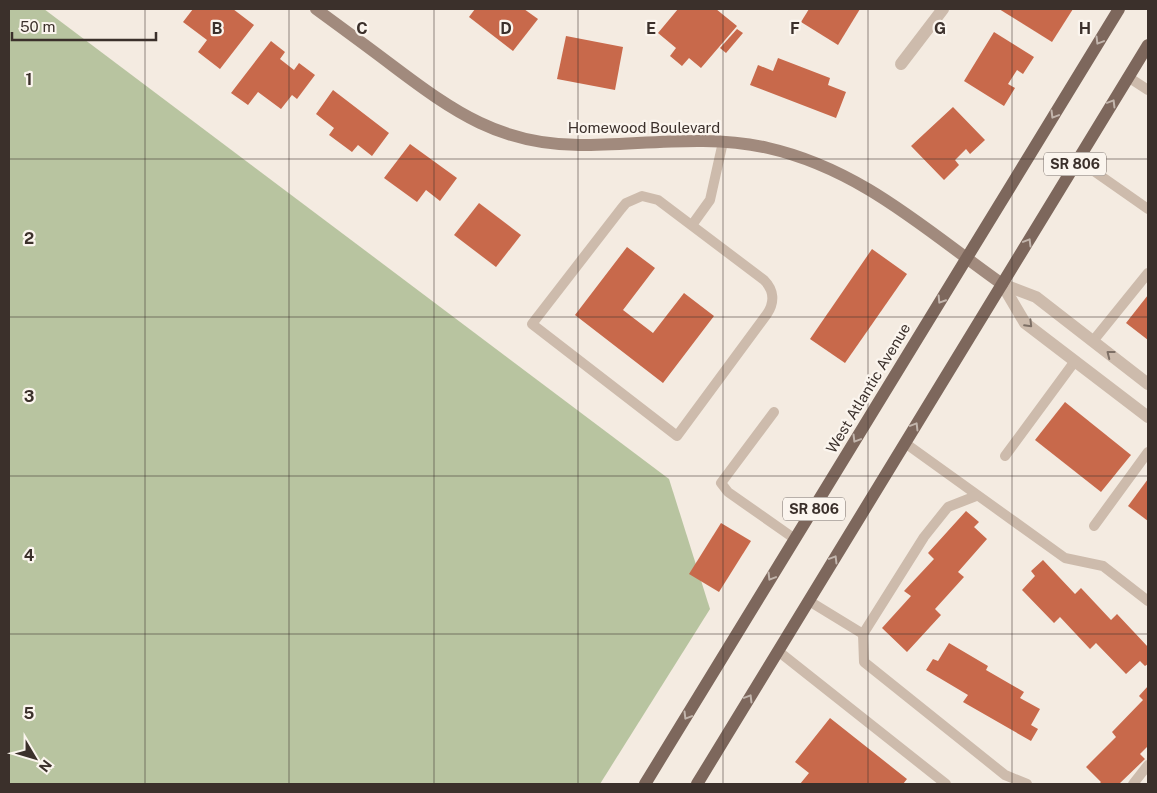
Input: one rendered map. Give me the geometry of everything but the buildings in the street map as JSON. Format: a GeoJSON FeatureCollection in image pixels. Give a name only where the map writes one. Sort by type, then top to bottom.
{"type":"FeatureCollection","features":[{"type":"Feature","properties":{"kind":"main road","name":"West Atlantic Avenue"},"geometry":{"type":"LineString","coordinates":[[645,784],[1118,9]]}},
{"type":"Feature","properties":{"kind":"main road","name":"SR 806"},"geometry":{"type":"LineString","coordinates":[[697,784],[1148,45]]}},
{"type":"Feature","properties":{"kind":"street","name":"Homewood Boulevard"},"geometry":{"type":"LineString","coordinates":[[316,9],[437,100],[468,118],[497,131],[536,141],[578,145],[693,141],[723,142],[768,148],[809,160],[850,178],[890,201],[1002,284]]}},
{"type":"Feature","properties":{"kind":"street"},"geometry":{"type":"LineString","coordinates":[[901,64],[943,9]]}},
{"type":"Feature","properties":{"kind":"street"},"geometry":{"type":"LineString","coordinates":[[1002,284],[1036,297],[1148,384]]}},
{"type":"Feature","properties":{"kind":"street"},"geometry":{"type":"LineString","coordinates":[[1002,284],[1025,323],[1148,417]]}},
{"type":"Feature","properties":{"kind":"lane"},"geometry":{"type":"LineString","coordinates":[[1128,77],[1148,90]]}},
{"type":"Feature","properties":{"kind":"lane"},"geometry":{"type":"LineString","coordinates":[[692,225],[710,200],[723,142]]}},
{"type":"Feature","properties":{"kind":"lane"},"geometry":{"type":"LineString","coordinates":[[1078,160],[1148,209]]}},
{"type":"Feature","properties":{"kind":"lane"},"geometry":{"type":"LineString","coordinates":[[642,196],[658,200],[692,225],[764,280],[770,288],[773,302],[768,314],[676,436],[532,324],[626,203],[642,196]]}},
{"type":"Feature","properties":{"kind":"lane"},"geometry":{"type":"LineString","coordinates":[[1093,341],[1148,273]]}},
{"type":"Feature","properties":{"kind":"lane"},"geometry":{"type":"LineString","coordinates":[[1005,456],[1076,361]]}},
{"type":"Feature","properties":{"kind":"lane"},"geometry":{"type":"LineString","coordinates":[[774,412],[721,483],[728,492],[795,538]]}},
{"type":"Feature","properties":{"kind":"lane"},"geometry":{"type":"LineString","coordinates":[[905,443],[976,496],[1065,558],[1103,566],[1148,601]]}},
{"type":"Feature","properties":{"kind":"lane"},"geometry":{"type":"LineString","coordinates":[[1094,526],[1148,452]]}},
{"type":"Feature","properties":{"kind":"lane"},"geometry":{"type":"LineString","coordinates":[[976,496],[948,507],[924,537],[863,634],[864,662],[1005,775],[1027,784]]}},
{"type":"Feature","properties":{"kind":"lane"},"geometry":{"type":"LineString","coordinates":[[809,600],[863,634]]}},
{"type":"Feature","properties":{"kind":"lane"},"geometry":{"type":"LineString","coordinates":[[778,651],[945,784]]}},
{"type":"Feature","properties":{"kind":"lane"},"geometry":{"type":"LineString","coordinates":[[1133,784],[1148,765]]}},
{"type":"Feature","properties":{"kind":"green space"},"geometry":{"type":"Polygon","coordinates":[[[9,9],[44,9],[669,479],[710,609],[600,784],[9,784],[9,9]]]}}]}
